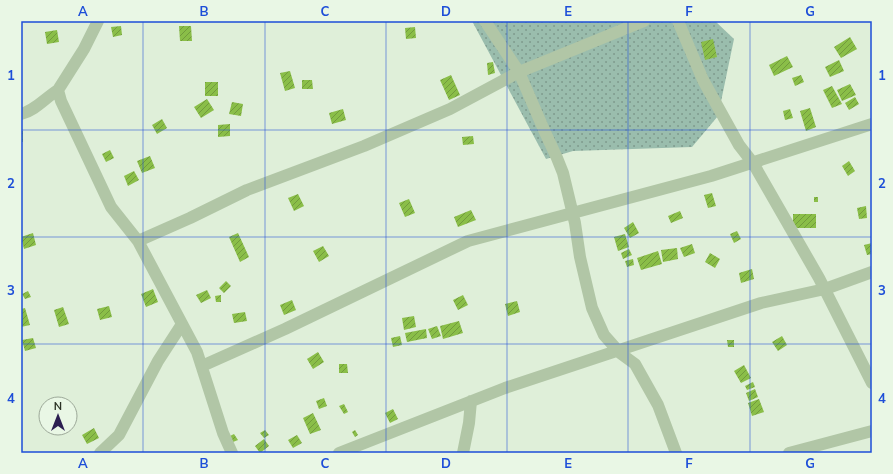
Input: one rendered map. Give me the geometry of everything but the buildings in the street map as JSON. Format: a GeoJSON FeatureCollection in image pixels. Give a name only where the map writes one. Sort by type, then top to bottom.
{"type":"FeatureCollection","features":[{"type":"Feature","properties":{"kind":"street"},"geometry":{"type":"LineString","coordinates":[[21,114],[40,105],[58,90],[84,49],[98,21]]}},
{"type":"Feature","properties":{"kind":"street"},"geometry":{"type":"LineString","coordinates":[[485,21],[519,72],[563,173],[573,213],[580,257],[592,308],[604,335],[617,350],[635,364],[658,405],[676,453]]}},
{"type":"Feature","properties":{"kind":"street"},"geometry":{"type":"LineString","coordinates":[[138,241],[190,218],[247,190],[364,146],[450,109],[519,72],[644,21]]}},
{"type":"Feature","properties":{"kind":"street"},"geometry":{"type":"LineString","coordinates":[[678,21],[703,80],[739,146],[753,163],[825,289],[872,383]]}},
{"type":"Feature","properties":{"kind":"street"},"geometry":{"type":"LineString","coordinates":[[58,90],[61,101],[111,207],[138,241],[197,352],[223,432],[232,453]]}},
{"type":"Feature","properties":{"kind":"street"},"geometry":{"type":"LineString","coordinates":[[202,366],[285,329],[468,241],[711,176],[872,124]]}},
{"type":"Feature","properties":{"kind":"street"},"geometry":{"type":"LineString","coordinates":[[339,453],[505,388],[761,303],[825,289],[872,272]]}},
{"type":"Feature","properties":{"kind":"street"},"geometry":{"type":"LineString","coordinates":[[100,453],[119,435],[158,361],[182,324]]}},
{"type":"Feature","properties":{"kind":"street"},"geometry":{"type":"LineString","coordinates":[[463,453],[469,423],[471,401]]}},
{"type":"Feature","properties":{"kind":"street"},"geometry":{"type":"LineString","coordinates":[[789,453],[872,431]]}},
{"type":"Feature","properties":{"kind":"green space"},"geometry":{"type":"Polygon","coordinates":[[[472,21],[715,21],[734,39],[718,116],[692,147],[573,151],[546,159],[472,21]]]}}]}
